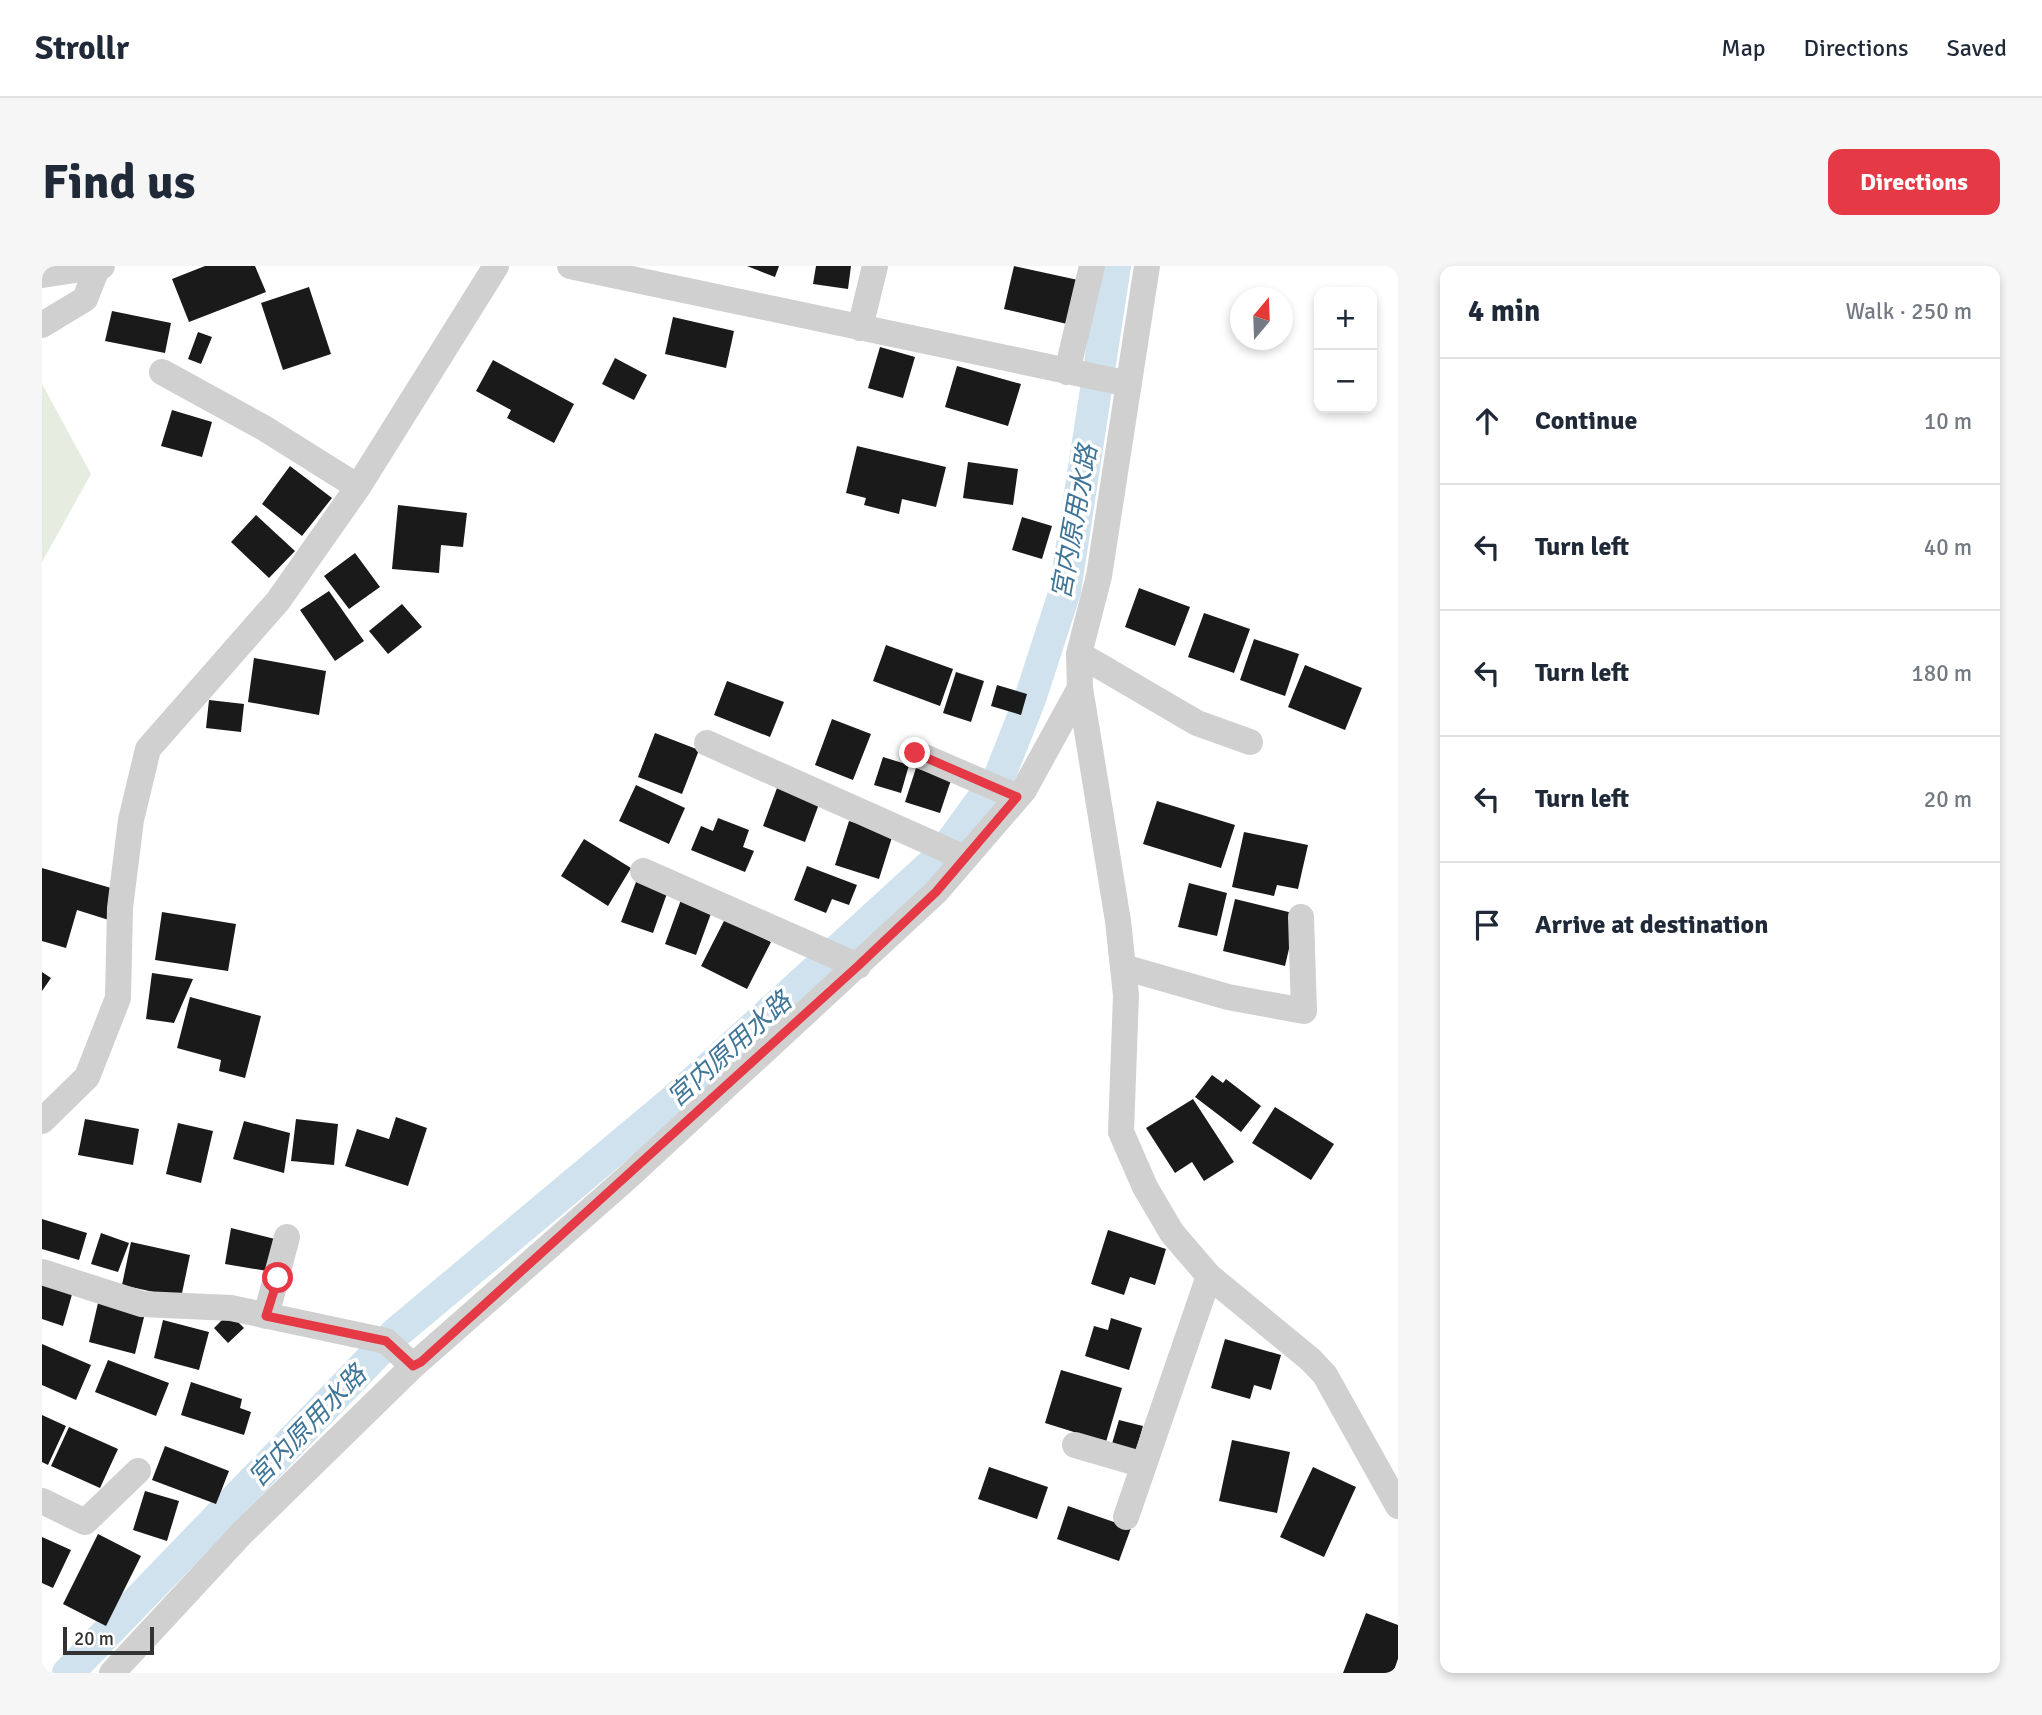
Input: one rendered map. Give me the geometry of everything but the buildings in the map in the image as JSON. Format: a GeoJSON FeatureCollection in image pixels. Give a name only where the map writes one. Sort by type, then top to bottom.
{"type":"FeatureCollection","features":[{"type":"Feature","properties":{"kind":"street"},"geometry":{"type":"LineString","coordinates":[[42,275],[100,266]]}},
{"type":"Feature","properties":{"kind":"street"},"geometry":{"type":"LineString","coordinates":[[42,325],[85,299],[100,266]]}},
{"type":"Feature","properties":{"kind":"street"},"geometry":{"type":"LineString","coordinates":[[42,1121],[87,1077],[118,998],[120,908],[131,820],[148,748],[278,601],[358,487],[496,266]]}},
{"type":"Feature","properties":{"kind":"street"},"geometry":{"type":"LineString","coordinates":[[570,266],[1123,382]]}},
{"type":"Feature","properties":{"kind":"street"},"geometry":{"type":"LineString","coordinates":[[860,328],[875,266]]}},
{"type":"Feature","properties":{"kind":"street"},"geometry":{"type":"LineString","coordinates":[[1073,373],[1092,266]]}},
{"type":"Feature","properties":{"kind":"street"},"geometry":{"type":"LineString","coordinates":[[1147,266],[1123,382],[1099,576],[1079,654],[1080,688],[1118,921],[1126,995],[1121,1132],[1146,1187],[1172,1233],[1209,1276],[1311,1360],[1325,1375],[1398,1506]]}},
{"type":"Feature","properties":{"kind":"street"},"geometry":{"type":"LineString","coordinates":[[162,372],[264,428],[358,487]]}},
{"type":"Feature","properties":{"kind":"street"},"geometry":{"type":"LineString","coordinates":[[1079,654],[1197,723],[1250,742]]}},
{"type":"Feature","properties":{"kind":"street"},"geometry":{"type":"LineString","coordinates":[[111,1673],[242,1533],[410,1363],[628,1177],[936,892],[1016,797],[1080,688]]}},
{"type":"Feature","properties":{"kind":"street"},"geometry":{"type":"LineString","coordinates":[[707,743],[964,858]]}},
{"type":"Feature","properties":{"kind":"street"},"geometry":{"type":"LineString","coordinates":[[915,753],[1016,797]]}},
{"type":"Feature","properties":{"kind":"street"},"geometry":{"type":"LineString","coordinates":[[643,871],[857,966]]}},
{"type":"Feature","properties":{"kind":"street"},"geometry":{"type":"LineString","coordinates":[[1123,967],[1228,997],[1304,1012],[1301,917]]}},
{"type":"Feature","properties":{"kind":"street"},"geometry":{"type":"LineString","coordinates":[[266,1316],[287,1237]]}},
{"type":"Feature","properties":{"kind":"street"},"geometry":{"type":"LineString","coordinates":[[42,1272],[142,1304],[231,1308],[386,1341],[410,1363]]}},
{"type":"Feature","properties":{"kind":"street"},"geometry":{"type":"LineString","coordinates":[[1126,1517],[1209,1276]]}},
{"type":"Feature","properties":{"kind":"street"},"geometry":{"type":"LineString","coordinates":[[1075,1445],[1143,1465]]}},
{"type":"Feature","properties":{"kind":"street"},"geometry":{"type":"LineString","coordinates":[[42,1502],[85,1522],[138,1471]]}},
{"type":"Feature","properties":{"kind":"shaded area"},"geometry":{"type":"Polygon","coordinates":[[[42,384],[91,474],[42,562],[42,384]]]}},
{"type":"Feature","properties":{"kind":"waterway","name":"宮内原用水路"},"geometry":{"type":"LineString","coordinates":[[68,1673],[396,1333],[673,1101],[942,855],[1000,775],[1030,699],[1065,591],[1115,266]]}},
{"type":"Feature","properties":{"kind":"route"},"geometry":{"type":"LineString","coordinates":[[278,1278],[266,1316],[386,1341],[413,1366],[421,1362],[836,988],[936,892],[1017,797],[915,753]]}}]}
